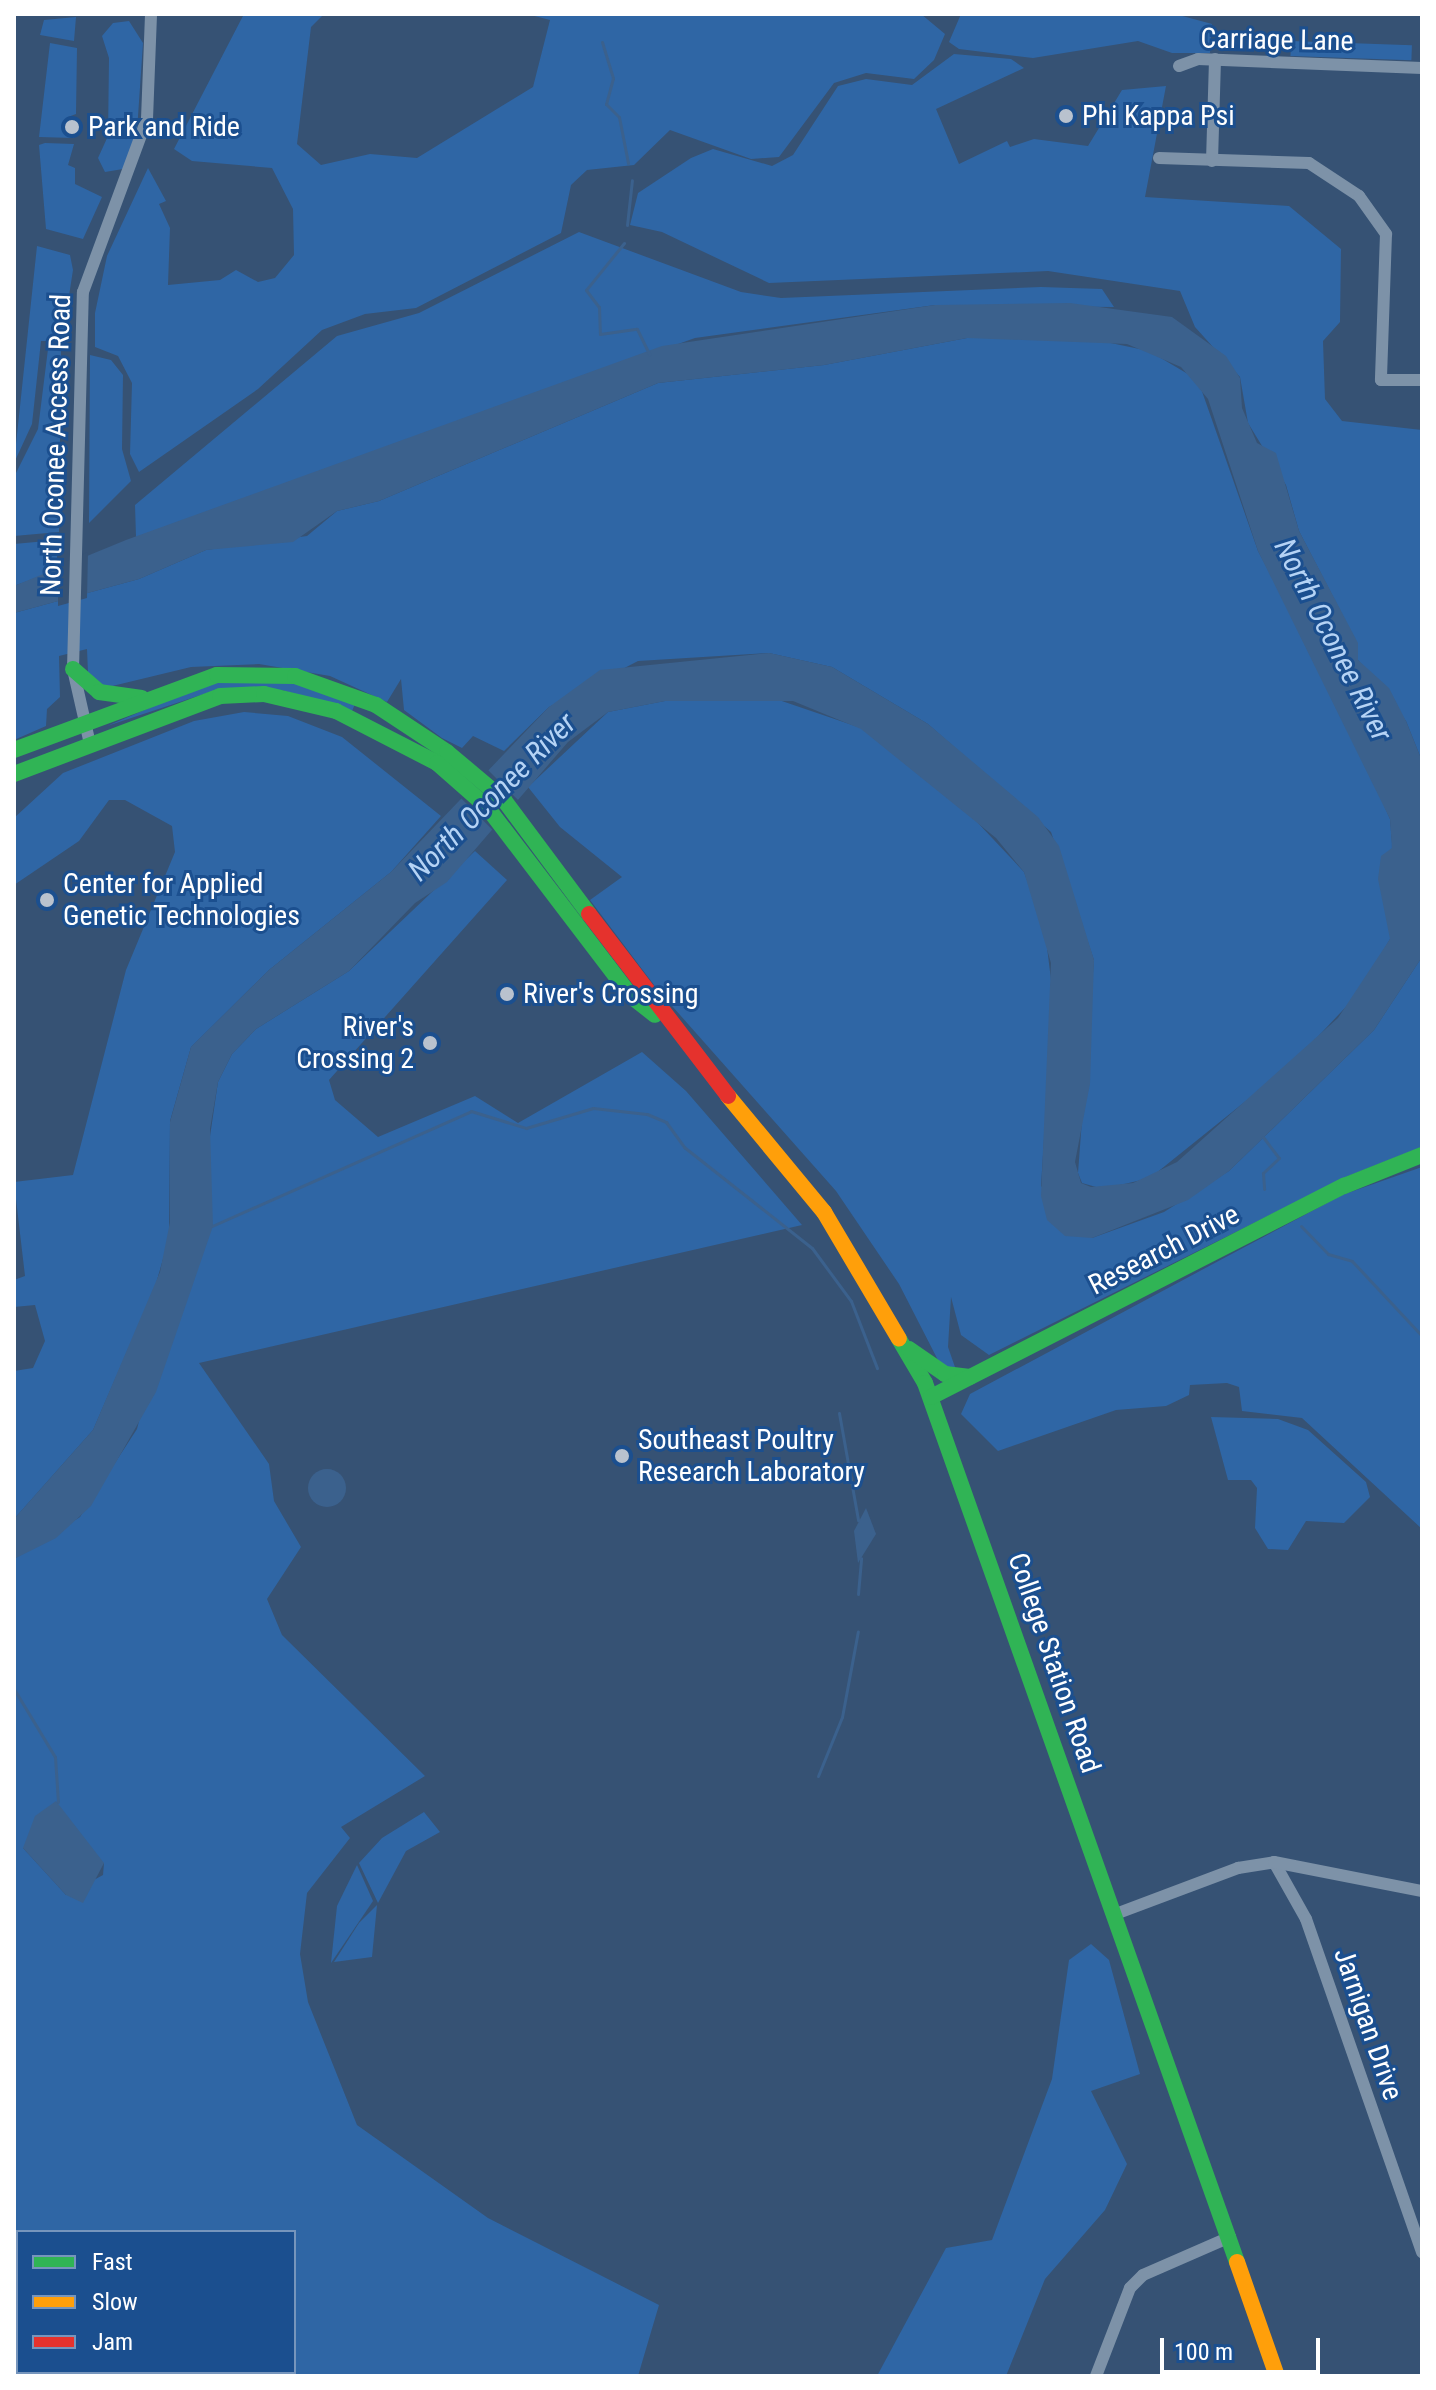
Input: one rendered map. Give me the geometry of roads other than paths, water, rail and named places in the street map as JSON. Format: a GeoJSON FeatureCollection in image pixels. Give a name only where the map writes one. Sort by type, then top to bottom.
{"type":"FeatureCollection","features":[{"type":"Feature","properties":{"kind":"main road"},"geometry":{"type":"LineString","coordinates":[[73,669],[99,692],[143,699]]}},
{"type":"Feature","properties":{"kind":"main road","name":"College Station Road"},"geometry":{"type":"LineString","coordinates":[[14,750],[143,699],[217,675],[295,676],[376,705],[442,757],[535,850],[632,997],[669,1026],[824,1212],[908,1348],[931,1397],[1277,2376]]}},
{"type":"Feature","properties":{"kind":"main road","name":"College Station Road"},"geometry":{"type":"LineString","coordinates":[[14,774],[196,703],[264,694],[362,721],[442,757]]}},
{"type":"Feature","properties":{"kind":"main road","name":"Research Drive"},"geometry":{"type":"LineString","coordinates":[[931,1397],[1344,1186],[1422,1155]]}},
{"type":"Feature","properties":{"kind":"main road"},"geometry":{"type":"LineString","coordinates":[[908,1348],[945,1374],[971,1377]]}},
{"type":"Feature","properties":{"kind":"street","name":"North Oconee Access Road"},"geometry":{"type":"LineString","coordinates":[[90,744],[82,724],[73,669],[83,292],[144,131],[151,14]]}},
{"type":"Feature","properties":{"kind":"street","name":"Carriage Lane"},"geometry":{"type":"LineString","coordinates":[[1179,66],[1215,59],[1422,68]]}},
{"type":"Feature","properties":{"kind":"street"},"geometry":{"type":"LineString","coordinates":[[1212,161],[1215,59]]}},
{"type":"Feature","properties":{"kind":"street"},"geometry":{"type":"LineString","coordinates":[[1159,158],[1309,163],[1380,216],[1389,260],[1381,380],[1422,380]]}},
{"type":"Feature","properties":{"kind":"street"},"geometry":{"type":"LineString","coordinates":[[1113,1915],[1238,1868],[1274,1862],[1422,1891]]}},
{"type":"Feature","properties":{"kind":"street","name":"Jarnigan Drive"},"geometry":{"type":"LineString","coordinates":[[1274,1862],[1310,1930],[1422,2252]]}},
{"type":"Feature","properties":{"kind":"street"},"geometry":{"type":"LineString","coordinates":[[1096,2376],[1130,2288],[1143,2275],[1230,2237]]}},
{"type":"Feature","properties":{"kind":"water","name":"North Oconee River"},"geometry":{"type":"Polygon","coordinates":[[[1070,303],[1172,317],[1226,356],[1240,378],[1242,408],[1257,443],[1276,453],[1299,531],[1358,643],[1358,660],[1389,688],[1406,721],[1422,761],[1422,957],[1374,1030],[1229,1171],[1188,1200],[1092,1238],[1065,1236],[1047,1220],[1041,1196],[1051,963],[1024,872],[996,838],[861,729],[793,701],[665,701],[608,712],[568,742],[447,882],[415,903],[349,971],[256,1029],[232,1054],[218,1082],[210,1129],[213,1226],[156,1392],[91,1506],[56,1538],[14,1559],[14,1519],[93,1430],[160,1272],[170,1222],[170,1122],[191,1047],[269,970],[391,872],[549,707],[600,670],[769,653],[832,667],[928,724],[1038,817],[1059,846],[1094,960],[1090,1084],[1075,1162],[1081,1183],[1091,1187],[1133,1183],[1177,1162],[1338,1018],[1390,939],[1378,879],[1381,856],[1392,848],[1390,819],[1258,551],[1208,399],[1181,367],[1127,344],[967,338],[824,365],[658,383],[379,501],[337,511],[293,542],[206,550],[139,579],[14,613],[14,586],[126,540],[662,346],[935,305],[1070,303]]]}},
{"type":"Feature","properties":{"kind":"water"},"geometry":{"type":"Polygon","coordinates":[[[327,1469],[341,1474],[346,1488],[341,1502],[327,1507],[313,1502],[308,1488],[313,1474],[327,1469]]]}},
{"type":"Feature","properties":{"kind":"water"},"geometry":{"type":"Polygon","coordinates":[[[866,1508],[876,1534],[858,1563],[854,1531],[866,1508]]]}},
{"type":"Feature","properties":{"kind":"water"},"geometry":{"type":"Polygon","coordinates":[[[56,1801],[104,1863],[83,1903],[66,1895],[23,1848],[35,1816],[56,1801]]]}},
{"type":"Feature","properties":{"kind":"waterway"},"geometry":{"type":"LineString","coordinates":[[602,42],[613,78],[606,104],[619,117],[628,163]]}},
{"type":"Feature","properties":{"kind":"waterway"},"geometry":{"type":"LineString","coordinates":[[627,225],[632,180]]}},
{"type":"Feature","properties":{"kind":"waterway"},"geometry":{"type":"LineString","coordinates":[[624,243],[586,290],[599,307],[600,334],[637,329],[649,354]]}},
{"type":"Feature","properties":{"kind":"waterway"},"geometry":{"type":"LineString","coordinates":[[212,1226],[471,1111],[526,1128],[593,1108],[647,1114],[666,1122],[684,1147],[812,1248],[851,1301],[877,1368]]}},
{"type":"Feature","properties":{"kind":"waterway"},"geometry":{"type":"LineString","coordinates":[[1263,1137],[1279,1158],[1263,1173],[1264,1189]]}},
{"type":"Feature","properties":{"kind":"waterway"},"geometry":{"type":"LineString","coordinates":[[1301,1226],[1328,1254],[1352,1261],[1422,1336]]}},
{"type":"Feature","properties":{"kind":"waterway"},"geometry":{"type":"LineString","coordinates":[[839,1413],[858,1520]]}},
{"type":"Feature","properties":{"kind":"waterway"},"geometry":{"type":"LineString","coordinates":[[858,1594],[861,1558]]}},
{"type":"Feature","properties":{"kind":"waterway"},"geometry":{"type":"LineString","coordinates":[[818,1776],[842,1717],[858,1631]]}},
{"type":"Feature","properties":{"kind":"waterway"},"geometry":{"type":"LineString","coordinates":[[14,1689],[55,1757],[58,1802]]}},
{"type":"Feature","properties":{"kind":"place","name":"Phi Kappa Psi"},"geometry":{"type":"Point","coordinates":[1066,116]}},
{"type":"Feature","properties":{"kind":"place","name":"Park and Ride"},"geometry":{"type":"Point","coordinates":[72,127]}},
{"type":"Feature","properties":{"kind":"place","name":"Center for Applied Genetic Technologies"},"geometry":{"type":"Point","coordinates":[47,900]}},
{"type":"Feature","properties":{"kind":"place","name":"River's Crossing"},"geometry":{"type":"Point","coordinates":[507,994]}},
{"type":"Feature","properties":{"kind":"place","name":"River's Crossing 2"},"geometry":{"type":"Point","coordinates":[430,1043]}},
{"type":"Feature","properties":{"kind":"place","name":"Southeast Poultry Research Laboratory"},"geometry":{"type":"Point","coordinates":[622,1456]}}]}
